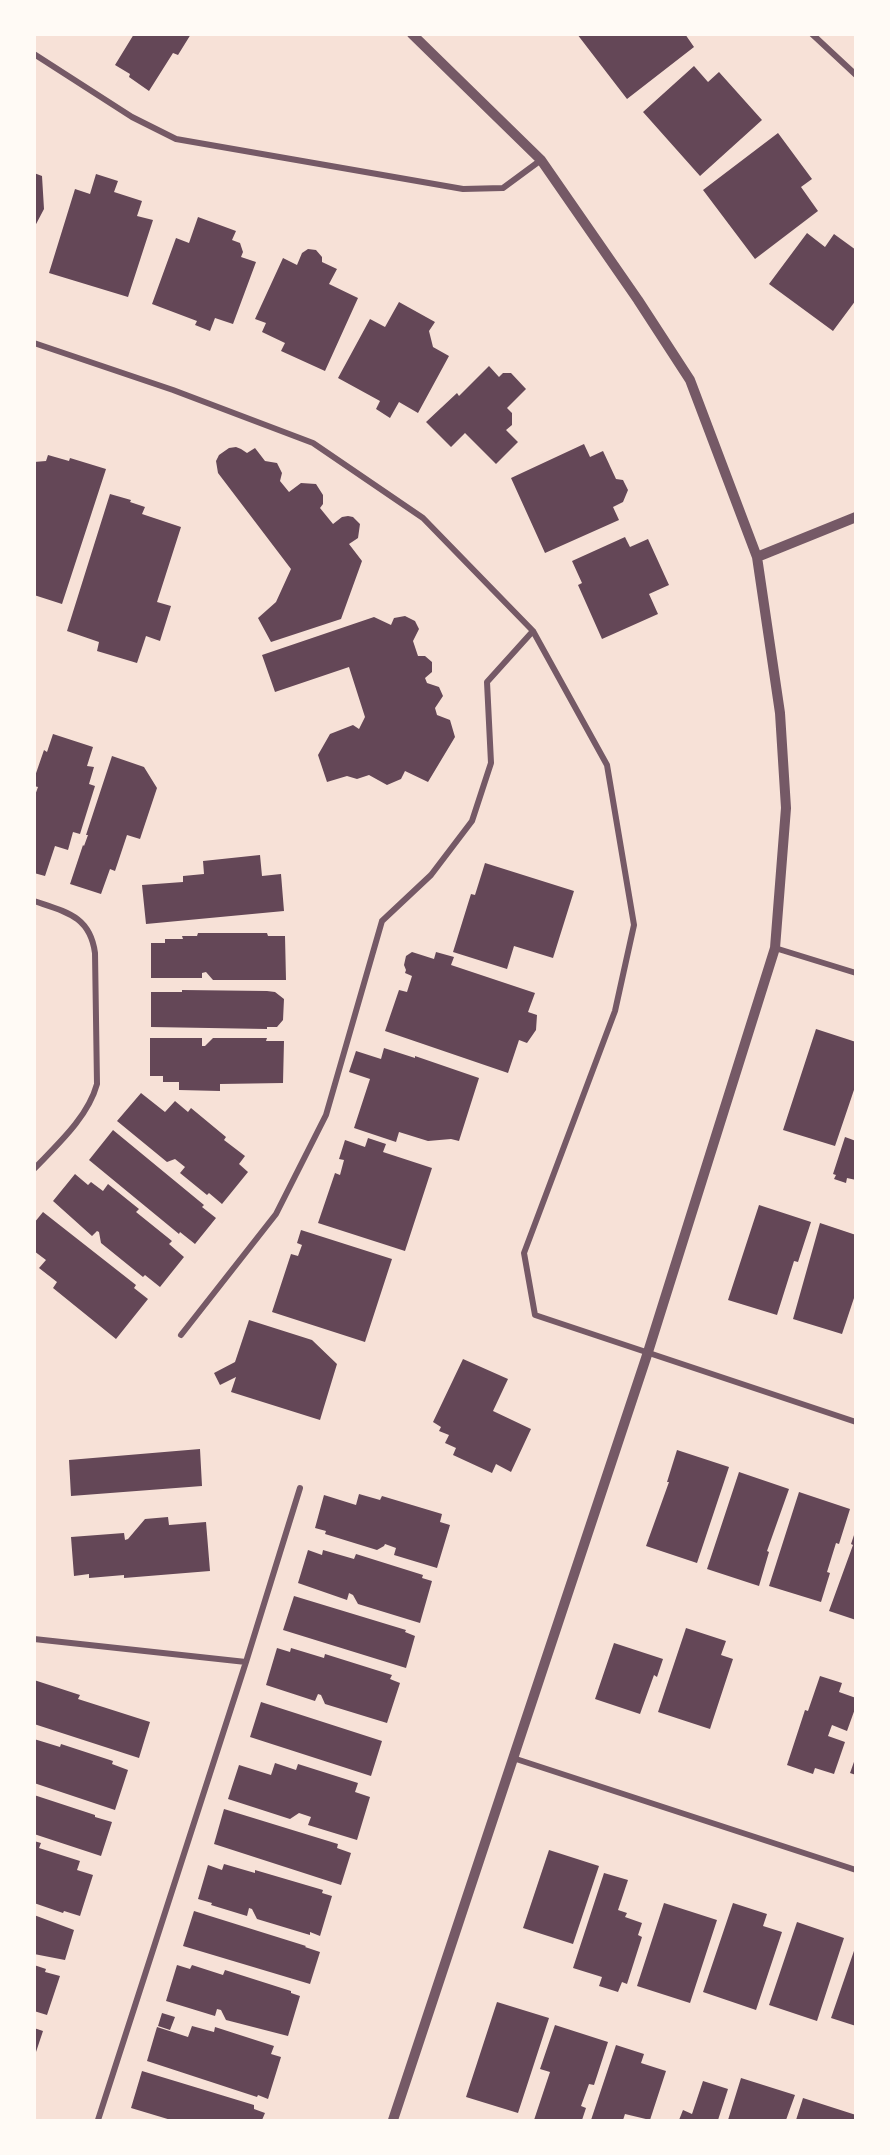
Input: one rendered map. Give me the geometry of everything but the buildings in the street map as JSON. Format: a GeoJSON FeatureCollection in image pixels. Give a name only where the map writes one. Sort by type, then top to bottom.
{"type":"FeatureCollection","features":[{"type":"Feature","properties":{"kind":"street"},"geometry":{"type":"LineString","coordinates":[[393,2121],[648,1352],[775,948],[786,808],[780,713],[757,557],[690,380],[541,159],[412,34]]}},
{"type":"Feature","properties":{"kind":"street"},"geometry":{"type":"LineString","coordinates":[[813,34],[855,75]]}},
{"type":"Feature","properties":{"kind":"street"},"geometry":{"type":"LineString","coordinates":[[34,54],[132,117],[176,139],[463,189],[503,188],[541,159]]}},
{"type":"Feature","properties":{"kind":"street"},"geometry":{"type":"LineString","coordinates":[[34,343],[173,390],[313,443],[423,518],[533,631],[607,765],[634,925],[615,1011],[524,1253],[535,1315],[855,1422]]}},
{"type":"Feature","properties":{"kind":"street"},"geometry":{"type":"LineString","coordinates":[[757,557],[855,517]]}},
{"type":"Feature","properties":{"kind":"street"},"geometry":{"type":"LineString","coordinates":[[181,1335],[276,1214],[326,1115],[382,921],[431,875],[472,821],[491,763],[488,682],[533,631]]}},
{"type":"Feature","properties":{"kind":"street"},"geometry":{"type":"LineString","coordinates":[[34,901],[68,913],[88,927],[94,953],[97,1084],[91,1102],[34,1169]]}},
{"type":"Feature","properties":{"kind":"street"},"geometry":{"type":"LineString","coordinates":[[775,948],[855,974]]}},
{"type":"Feature","properties":{"kind":"street"},"geometry":{"type":"LineString","coordinates":[[98,2121],[300,1488]]}},
{"type":"Feature","properties":{"kind":"street"},"geometry":{"type":"LineString","coordinates":[[34,1639],[246,1662]]}},
{"type":"Feature","properties":{"kind":"street"},"geometry":{"type":"LineString","coordinates":[[513,1758],[855,1870]]}}]}
